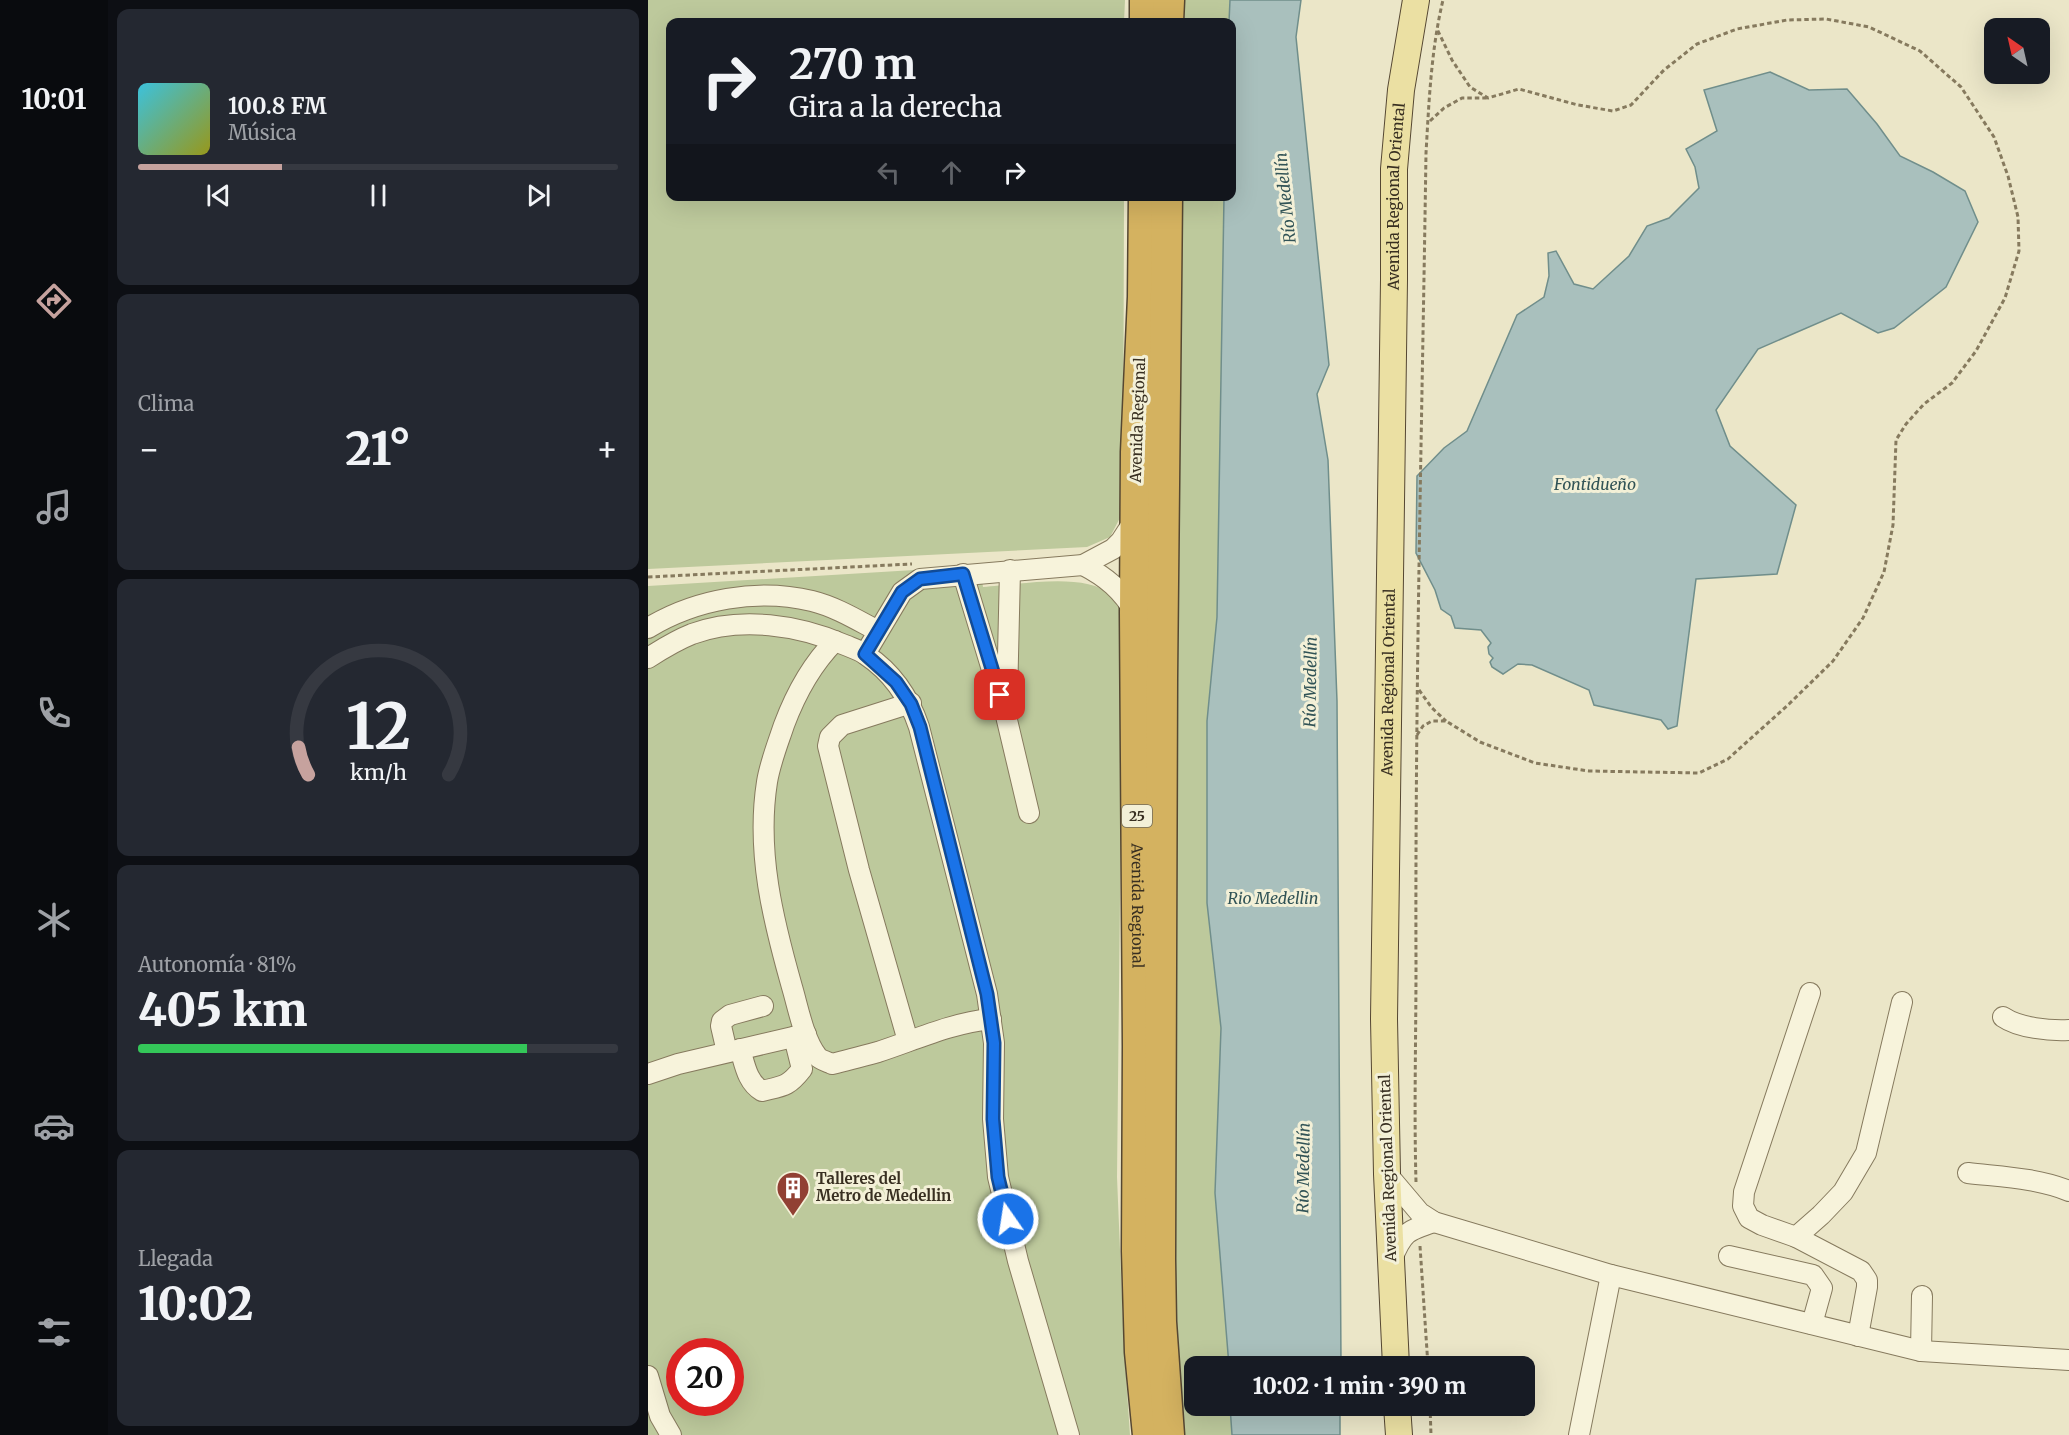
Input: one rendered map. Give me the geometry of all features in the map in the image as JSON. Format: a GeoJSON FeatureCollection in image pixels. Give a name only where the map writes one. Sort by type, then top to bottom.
{"type":"FeatureCollection","features":[{"type":"Feature","properties":{"kind":"highway"},"geometry":{"type":"LineString","coordinates":[[1144,18],[1145,0]]}},
{"type":"Feature","properties":{"kind":"highway"},"geometry":{"type":"LineString","coordinates":[[1168,18],[1169,0]]}},
{"type":"Feature","properties":{"kind":"highway","name":"Avenida Regional"},"geometry":{"type":"LineString","coordinates":[[1144,201],[1143,297],[1136,452],[1137,1251],[1140,1352],[1148,1435]]}},
{"type":"Feature","properties":{"kind":"highway","name":"Avenida Regional"},"geometry":{"type":"LineString","coordinates":[[1167,201],[1162,678],[1160,1259],[1161,1322],[1169,1435]]}},
{"type":"Feature","properties":{"kind":"main road","name":"Avenida Regional Oriental"},"geometry":{"type":"LineString","coordinates":[[1396,1356],[1387,1174],[1384,1007],[1394,169],[1401,90],[1416,0]]}},
{"type":"Feature","properties":{"kind":"main road"},"geometry":{"type":"LineString","coordinates":[[1398,1416],[1399,1435]]}},
{"type":"Feature","properties":{"kind":"street"},"geometry":{"type":"LineString","coordinates":[[865,654],[902,592],[920,579],[1083,565],[1113,549],[1121,542],[1136,518]]}},
{"type":"Feature","properties":{"kind":"street"},"geometry":{"type":"LineString","coordinates":[[1083,565],[1101,574],[1115,585],[1135,613]]}},
{"type":"Feature","properties":{"kind":"street"},"geometry":{"type":"LineString","coordinates":[[1006,716],[1010,570]]}},
{"type":"Feature","properties":{"kind":"street"},"geometry":{"type":"LineString","coordinates":[[963,574],[1006,716],[1029,813]]}},
{"type":"Feature","properties":{"kind":"street"},"geometry":{"type":"LineString","coordinates":[[648,628],[687,609],[753,596],[812,601],[841,611],[878,631]]}},
{"type":"Feature","properties":{"kind":"street"},"geometry":{"type":"LineString","coordinates":[[648,658],[666,646],[694,634],[727,627],[758,625],[790,627],[821,634],[865,654],[896,682],[911,704],[920,727],[984,982],[991,1019],[994,1043],[993,1119],[998,1177],[1018,1261],[1069,1435]]}},
{"type":"Feature","properties":{"kind":"street"},"geometry":{"type":"LineString","coordinates":[[763,1006],[730,1015],[722,1021],[721,1026],[750,1081],[762,1090],[790,1083],[802,1069],[800,1035],[774,924],[764,862],[763,824],[767,781],[790,710],[806,677],[820,655],[836,641]]}},
{"type":"Feature","properties":{"kind":"street"},"geometry":{"type":"LineString","coordinates":[[908,1041],[859,870],[828,746],[830,737],[842,725],[911,704]]}},
{"type":"Feature","properties":{"kind":"street"},"geometry":{"type":"LineString","coordinates":[[1810,993],[1744,1192],[1743,1206],[1749,1218],[1762,1226],[1796,1237],[1862,1271],[1867,1280],[1867,1287],[1858,1336]]}},
{"type":"Feature","properties":{"kind":"street"},"geometry":{"type":"LineString","coordinates":[[1796,1237],[1843,1192],[1866,1153],[1902,1002]]}},
{"type":"Feature","properties":{"kind":"street"},"geometry":{"type":"LineString","coordinates":[[2003,1017],[2015,1024],[2054,1031],[2069,1030]]}},
{"type":"Feature","properties":{"kind":"street"},"geometry":{"type":"LineString","coordinates":[[800,1035],[817,1057],[832,1064],[977,1021],[991,1019]]}},
{"type":"Feature","properties":{"kind":"street"},"geometry":{"type":"LineString","coordinates":[[648,1074],[678,1064],[800,1035]]}},
{"type":"Feature","properties":{"kind":"street"},"geometry":{"type":"LineString","coordinates":[[1968,1173],[2020,1178],[2054,1185],[2069,1191]]}},
{"type":"Feature","properties":{"kind":"street"},"geometry":{"type":"LineString","coordinates":[[1387,1174],[1423,1219],[1611,1275],[1921,1351],[2069,1360]]}},
{"type":"Feature","properties":{"kind":"street"},"geometry":{"type":"LineString","coordinates":[[1391,1261],[1400,1240],[1423,1219]]}},
{"type":"Feature","properties":{"kind":"street"},"geometry":{"type":"LineString","coordinates":[[1729,1256],[1813,1275],[1822,1287],[1812,1324]]}},
{"type":"Feature","properties":{"kind":"street"},"geometry":{"type":"LineString","coordinates":[[1579,1435],[1611,1275]]}},
{"type":"Feature","properties":{"kind":"street"},"geometry":{"type":"LineString","coordinates":[[1921,1351],[1922,1296]]}},
{"type":"Feature","properties":{"kind":"street"},"geometry":{"type":"LineString","coordinates":[[648,1376],[660,1416],[671,1435]]}},
{"type":"Feature","properties":{"kind":"path"},"geometry":{"type":"LineString","coordinates":[[1428,1356],[1423,1219],[1414,1107],[1417,735],[1422,344],[1428,122],[1437,29],[1443,0]]}},
{"type":"Feature","properties":{"kind":"path"},"geometry":{"type":"LineString","coordinates":[[1418,689],[1432,708],[1446,721],[1480,742],[1535,763],[1589,771],[1699,773],[1728,759],[1833,661],[1863,618],[1884,572],[1893,525],[1896,440],[1906,424],[1924,404],[1952,383],[1976,351],[2005,298],[2019,251],[2018,217],[2008,176],[1994,137],[1968,97],[1961,87],[1920,51],[1869,27],[1826,19],[1786,20],[1737,29],[1697,44],[1664,70],[1631,105],[1613,111],[1578,105],[1519,89],[1488,98],[1462,98],[1444,108],[1428,122]]}},
{"type":"Feature","properties":{"kind":"path"},"geometry":{"type":"LineString","coordinates":[[1437,29],[1452,60],[1470,87],[1488,98]]}},
{"type":"Feature","properties":{"kind":"path"},"geometry":{"type":"LineString","coordinates":[[648,577],[919,564]]}},
{"type":"Feature","properties":{"kind":"path"},"geometry":{"type":"LineString","coordinates":[[1417,735],[1423,726],[1432,721],[1446,721]]}},
{"type":"Feature","properties":{"kind":"path"},"geometry":{"type":"LineString","coordinates":[[1430,1416],[1431,1435]]}},
{"type":"Feature","properties":{"kind":"green space"},"geometry":{"type":"Polygon","coordinates":[[[648,0],[1125,0],[1124,18],[666,18],[666,201],[1124,201],[1123,512],[1110,537],[1087,547],[648,569],[648,0]]]}},
{"type":"Feature","properties":{"kind":"green space"},"geometry":{"type":"Polygon","coordinates":[[[1178,0],[1230,0],[1229,18],[1178,18],[1178,0]]]}},
{"type":"Feature","properties":{"kind":"green space"},"geometry":{"type":"Polygon","coordinates":[[[1177,201],[1224,201],[1217,617],[1207,721],[1207,903],[1221,1028],[1215,1193],[1228,1356],[1184,1356],[1184,1416],[1231,1416],[1232,1435],[1179,1435],[1174,1341],[1177,201]]]}},
{"type":"Feature","properties":{"kind":"green space"},"geometry":{"type":"Polygon","coordinates":[[[980,566],[983,587],[1068,581],[1100,588],[1111,595],[1123,615],[1117,1177],[1130,1435],[648,1435],[648,586],[980,566]]]}},
{"type":"Feature","properties":{"kind":"water","name":"Rio Medellin"},"geometry":{"type":"Polygon","coordinates":[[[1230,0],[1301,0],[1296,37],[1329,365],[1317,394],[1328,460],[1337,701],[1341,1356],[1228,1356],[1215,1193],[1221,1028],[1207,903],[1207,721],[1217,617],[1224,201],[1236,201],[1236,18],[1229,18],[1230,0]]]}},
{"type":"Feature","properties":{"kind":"water","name":"Fontidueño"},"geometry":{"type":"Polygon","coordinates":[[[1770,72],[1809,90],[1847,89],[1877,124],[1900,156],[1965,191],[1978,222],[1946,287],[1894,328],[1878,333],[1841,313],[1758,349],[1716,410],[1730,446],[1796,505],[1777,574],[1696,579],[1677,726],[1668,729],[1661,720],[1594,705],[1589,690],[1532,665],[1518,664],[1503,674],[1492,667],[1490,662],[1493,658],[1489,654],[1488,647],[1491,643],[1481,630],[1455,628],[1451,616],[1441,609],[1435,590],[1416,553],[1417,476],[1444,448],[1467,431],[1517,315],[1544,297],[1549,276],[1548,253],[1556,251],[1574,284],[1593,289],[1629,256],[1647,226],[1669,218],[1699,188],[1695,167],[1686,149],[1717,131],[1704,90],[1770,72]]]}},
{"type":"Feature","properties":{"kind":"water"},"geometry":{"type":"Polygon","coordinates":[[[1231,1416],[1340,1416],[1340,1435],[1232,1435],[1231,1416]]]}},
{"type":"Feature","properties":{"kind":"place","name":"Talleres del Metro de Medellin"},"geometry":{"type":"Point","coordinates":[793,1217]}},
{"type":"Feature","properties":{"kind":"route"},"geometry":{"type":"LineString","coordinates":[[1000,695],[963,574],[920,579],[902,592],[865,654],[896,682],[911,704],[920,727],[987,994],[994,1043],[993,1119],[998,1177],[1008,1219]]}},
{"type":"Feature","properties":{"kind":"water label","name":"Río Medellín"},"geometry":{"type":"Point","coordinates":[1285,198]}},
{"type":"Feature","properties":{"kind":"water label","name":"Río Medellín"},"geometry":{"type":"Point","coordinates":[1310,682]}},
{"type":"Feature","properties":{"kind":"water label","name":"Río Medellín"},"geometry":{"type":"Point","coordinates":[1303,1168]}}]}
